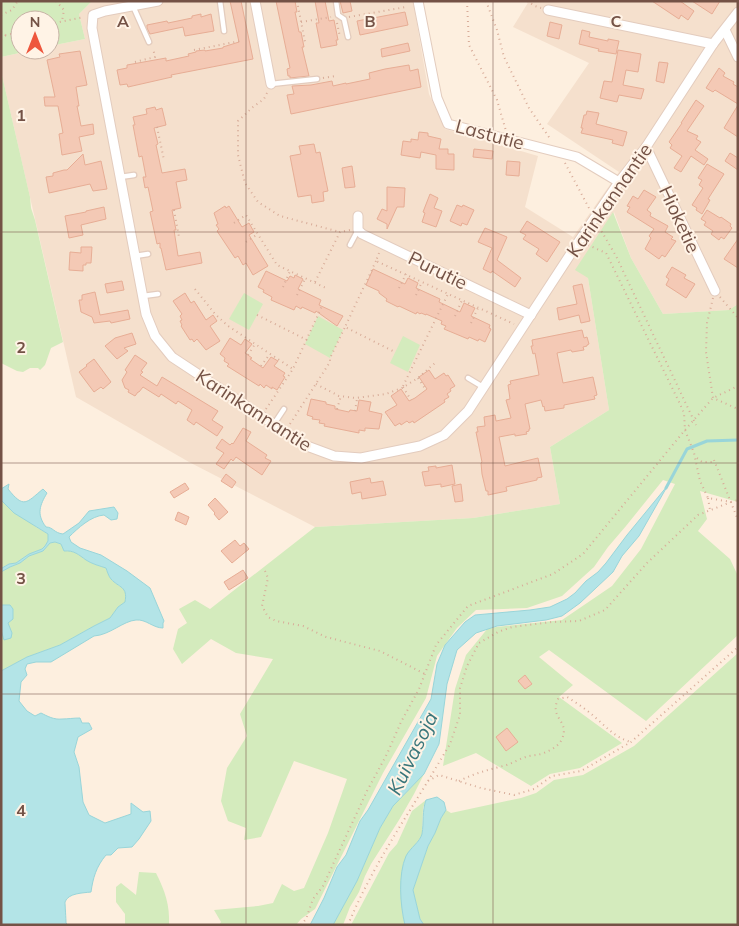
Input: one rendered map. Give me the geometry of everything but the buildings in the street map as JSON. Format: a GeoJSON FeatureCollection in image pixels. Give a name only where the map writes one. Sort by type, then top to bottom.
{"type":"FeatureCollection","features":[{"type":"Feature","properties":{"kind":"street"},"geometry":{"type":"LineString","coordinates":[[93,15],[158,1]]}},
{"type":"Feature","properties":{"kind":"street"},"geometry":{"type":"LineString","coordinates":[[255,1],[270,84]]}},
{"type":"Feature","properties":{"kind":"street","name":"Lastutie"},"geometry":{"type":"LineString","coordinates":[[418,1],[437,98],[448,124],[577,157],[619,182]]}},
{"type":"Feature","properties":{"kind":"street"},"geometry":{"type":"LineString","coordinates":[[548,10],[714,44]]}},
{"type":"Feature","properties":{"kind":"street","name":"Karinkannantie"},"geometry":{"type":"LineString","coordinates":[[93,15],[92,28],[146,314],[155,336],[172,357],[307,446],[334,456],[361,458],[420,446],[444,435],[468,411],[619,182],[646,147],[714,44],[738,12]]}},
{"type":"Feature","properties":{"kind":"street"},"geometry":{"type":"LineString","coordinates":[[724,30],[738,57]]}},
{"type":"Feature","properties":{"kind":"street","name":"Hioketie"},"geometry":{"type":"LineString","coordinates":[[646,147],[715,291]]}},
{"type":"Feature","properties":{"kind":"street"},"geometry":{"type":"LineString","coordinates":[[358,216],[358,230]]}},
{"type":"Feature","properties":{"kind":"street","name":"Purutie"},"geometry":{"type":"LineString","coordinates":[[358,230],[362,234],[531,315]]}},
{"type":"Feature","properties":{"kind":"lane"},"geometry":{"type":"LineString","coordinates":[[220,1],[224,31]]}},
{"type":"Feature","properties":{"kind":"lane"},"geometry":{"type":"LineString","coordinates":[[336,1],[338,15],[344,18],[348,37]]}},
{"type":"Feature","properties":{"kind":"lane"},"geometry":{"type":"LineString","coordinates":[[133,6],[149,42]]}},
{"type":"Feature","properties":{"kind":"lane"},"geometry":{"type":"LineString","coordinates":[[270,84],[317,79]]}},
{"type":"Feature","properties":{"kind":"lane"},"geometry":{"type":"LineString","coordinates":[[120,177],[134,175]]}},
{"type":"Feature","properties":{"kind":"lane"},"geometry":{"type":"LineString","coordinates":[[350,245],[358,230]]}},
{"type":"Feature","properties":{"kind":"lane"},"geometry":{"type":"LineString","coordinates":[[135,256],[148,254]]}},
{"type":"Feature","properties":{"kind":"lane"},"geometry":{"type":"LineString","coordinates":[[143,296],[158,294]]}},
{"type":"Feature","properties":{"kind":"lane"},"geometry":{"type":"LineString","coordinates":[[468,378],[484,388]]}},
{"type":"Feature","properties":{"kind":"lane"},"geometry":{"type":"LineString","coordinates":[[274,424],[284,409]]}},
{"type":"Feature","properties":{"kind":"path"},"geometry":{"type":"LineString","coordinates":[[1,15],[12,10],[16,1]]}},
{"type":"Feature","properties":{"kind":"path"},"geometry":{"type":"LineString","coordinates":[[56,1],[64,10],[62,21],[93,15]]}},
{"type":"Feature","properties":{"kind":"path"},"geometry":{"type":"LineString","coordinates":[[297,1],[305,42]]}},
{"type":"Feature","properties":{"kind":"path"},"geometry":{"type":"LineString","coordinates":[[467,1],[468,45],[497,100],[509,140]]}},
{"type":"Feature","properties":{"kind":"path"},"geometry":{"type":"LineString","coordinates":[[486,1],[497,30],[504,57],[529,108],[560,153],[594,219],[616,256],[696,425]]}},
{"type":"Feature","properties":{"kind":"path"},"geometry":{"type":"LineString","coordinates":[[527,1],[548,10]]}},
{"type":"Feature","properties":{"kind":"path"},"geometry":{"type":"LineString","coordinates":[[344,18],[406,7]]}},
{"type":"Feature","properties":{"kind":"path"},"geometry":{"type":"LineString","coordinates":[[301,22],[335,16]]}},
{"type":"Feature","properties":{"kind":"path"},"geometry":{"type":"LineString","coordinates":[[337,23],[340,37]]}},
{"type":"Feature","properties":{"kind":"path"},"geometry":{"type":"LineString","coordinates":[[1,32],[6,35]]}},
{"type":"Feature","properties":{"kind":"path"},"geometry":{"type":"LineString","coordinates":[[1,38],[10,34]]}},
{"type":"Feature","properties":{"kind":"path"},"geometry":{"type":"LineString","coordinates":[[194,50],[240,41]]}},
{"type":"Feature","properties":{"kind":"path"},"geometry":{"type":"LineString","coordinates":[[135,62],[155,57],[153,45],[149,42]]}},
{"type":"Feature","properties":{"kind":"path"},"geometry":{"type":"LineString","coordinates":[[317,79],[336,76]]}},
{"type":"Feature","properties":{"kind":"path"},"geometry":{"type":"LineString","coordinates":[[270,84],[264,99],[238,121],[238,155],[246,183],[258,202],[280,216],[340,232],[358,230]]}},
{"type":"Feature","properties":{"kind":"path"},"geometry":{"type":"LineString","coordinates":[[157,127],[164,160]]}},
{"type":"Feature","properties":{"kind":"path"},"geometry":{"type":"LineString","coordinates":[[174,210],[179,237]]}},
{"type":"Feature","properties":{"kind":"path"},"geometry":{"type":"LineString","coordinates":[[234,223],[246,215],[277,265],[326,288]]}},
{"type":"Feature","properties":{"kind":"path"},"geometry":{"type":"LineString","coordinates":[[315,282],[340,232]]}},
{"type":"Feature","properties":{"kind":"path"},"geometry":{"type":"LineString","coordinates":[[246,242],[258,234]]}},
{"type":"Feature","properties":{"kind":"path"},"geometry":{"type":"LineString","coordinates":[[580,241],[606,253],[684,413],[685,430],[695,456],[700,481],[708,498],[710,510]]}},
{"type":"Feature","properties":{"kind":"path"},"geometry":{"type":"LineString","coordinates":[[285,432],[330,362],[330,358],[384,244]]}},
{"type":"Feature","properties":{"kind":"path"},"geometry":{"type":"LineString","coordinates":[[376,261],[523,328]]}},
{"type":"Feature","properties":{"kind":"path"},"geometry":{"type":"LineString","coordinates":[[283,287],[290,271]]}},
{"type":"Feature","properties":{"kind":"path"},"geometry":{"type":"LineString","coordinates":[[399,288],[406,274]]}},
{"type":"Feature","properties":{"kind":"path"},"geometry":{"type":"LineString","coordinates":[[298,295],[306,278]]}},
{"type":"Feature","properties":{"kind":"path"},"geometry":{"type":"LineString","coordinates":[[416,295],[422,282]]}},
{"type":"Feature","properties":{"kind":"path"},"geometry":{"type":"LineString","coordinates":[[195,289],[215,314],[228,326],[293,369]]}},
{"type":"Feature","properties":{"kind":"path"},"geometry":{"type":"LineString","coordinates":[[715,291],[738,318]]}},
{"type":"Feature","properties":{"kind":"path"},"geometry":{"type":"LineString","coordinates":[[713,398],[706,352],[707,323],[715,291]]}},
{"type":"Feature","properties":{"kind":"path"},"geometry":{"type":"LineString","coordinates":[[402,388],[448,294]]}},
{"type":"Feature","properties":{"kind":"path"},"geometry":{"type":"LineString","coordinates":[[455,316],[462,300]]}},
{"type":"Feature","properties":{"kind":"path"},"geometry":{"type":"LineString","coordinates":[[262,416],[293,369],[322,306]]}},
{"type":"Feature","properties":{"kind":"path"},"geometry":{"type":"LineString","coordinates":[[471,323],[478,308]]}},
{"type":"Feature","properties":{"kind":"path"},"geometry":{"type":"LineString","coordinates":[[257,315],[307,340]]}},
{"type":"Feature","properties":{"kind":"path"},"geometry":{"type":"LineString","coordinates":[[345,327],[395,352]]}},
{"type":"Feature","properties":{"kind":"path"},"geometry":{"type":"LineString","coordinates":[[248,355],[255,344]]}},
{"type":"Feature","properties":{"kind":"path"},"geometry":{"type":"LineString","coordinates":[[261,366],[270,354]]}},
{"type":"Feature","properties":{"kind":"path"},"geometry":{"type":"LineString","coordinates":[[316,384],[341,396],[357,398],[386,394],[402,388],[435,364]]}},
{"type":"Feature","properties":{"kind":"path"},"geometry":{"type":"LineString","coordinates":[[418,378],[426,390]]}},
{"type":"Feature","properties":{"kind":"path"},"geometry":{"type":"LineString","coordinates":[[300,925],[306,919],[313,899],[322,886],[401,722],[419,690],[436,645],[468,606],[553,574],[583,554],[713,398],[738,386]]}},
{"type":"Feature","properties":{"kind":"path"},"geometry":{"type":"LineString","coordinates":[[402,388],[411,400]]}},
{"type":"Feature","properties":{"kind":"path"},"geometry":{"type":"LineString","coordinates":[[337,410],[341,396]]}},
{"type":"Feature","properties":{"kind":"path"},"geometry":{"type":"LineString","coordinates":[[355,411],[357,398]]}},
{"type":"Feature","properties":{"kind":"path"},"geometry":{"type":"LineString","coordinates":[[713,398],[738,409]]}},
{"type":"Feature","properties":{"kind":"path"},"geometry":{"type":"LineString","coordinates":[[695,456],[702,462],[715,461],[738,520]]}},
{"type":"Feature","properties":{"kind":"path"},"geometry":{"type":"LineString","coordinates":[[708,498],[731,502]]}},
{"type":"Feature","properties":{"kind":"path"},"geometry":{"type":"LineString","coordinates":[[348,925],[369,879],[450,744],[460,715],[460,688],[467,666],[478,643],[512,627],[579,621],[605,610],[647,563],[698,515],[738,500]]}},
{"type":"Feature","properties":{"kind":"path"},"geometry":{"type":"LineString","coordinates":[[266,570],[268,578],[262,606],[268,617],[276,621],[302,626],[326,637],[380,651],[425,674]]}},
{"type":"Feature","properties":{"kind":"path"},"geometry":{"type":"LineString","coordinates":[[428,781],[438,775],[514,795],[534,789],[552,776],[581,771],[631,742],[738,647]]}},
{"type":"Feature","properties":{"kind":"path"},"geometry":{"type":"LineString","coordinates":[[459,781],[473,774],[504,766],[527,756],[544,753],[557,746],[561,742],[564,727],[556,714],[556,705],[558,699],[567,696],[622,740],[631,742]]}},
{"type":"Feature","properties":{"kind":"shaded area"},"geometry":{"type":"Polygon","coordinates":[[[92,1],[413,1],[429,94],[445,129],[538,156],[525,207],[573,237],[619,172],[547,124],[589,63],[513,27],[529,1],[738,1],[738,304],[729,310],[663,314],[631,258],[614,212],[588,278],[609,410],[550,447],[560,504],[473,518],[315,527],[189,462],[76,397],[1,71],[1,57],[10,55],[10,60],[60,60],[60,44],[85,39],[79,14],[92,1]]]}},
{"type":"Feature","properties":{"kind":"green space"},"geometry":{"type":"Polygon","coordinates":[[[1,1],[92,1],[79,14],[85,39],[60,44],[60,10],[10,10],[10,55],[1,57],[1,1]]]}},
{"type":"Feature","properties":{"kind":"green space"},"geometry":{"type":"Polygon","coordinates":[[[1,71],[63,342],[51,348],[45,365],[40,370],[38,368],[30,368],[23,372],[1,363],[1,71]]]}},
{"type":"Feature","properties":{"kind":"green space"},"geometry":{"type":"Polygon","coordinates":[[[613,212],[631,258],[663,314],[729,310],[738,304],[738,502],[700,491],[707,519],[698,531],[730,559],[738,576],[738,635],[646,721],[549,650],[539,657],[573,685],[559,697],[622,743],[580,768],[550,774],[531,786],[476,753],[443,766],[455,689],[466,655],[488,628],[562,620],[612,586],[641,549],[675,484],[663,480],[594,567],[562,596],[527,608],[476,610],[457,628],[437,656],[426,698],[383,773],[315,909],[296,925],[219,925],[221,922],[214,910],[273,903],[282,884],[294,891],[304,888],[328,833],[347,779],[294,761],[261,837],[244,840],[246,828],[228,821],[221,801],[227,768],[247,736],[240,714],[273,659],[236,653],[211,639],[182,664],[173,649],[178,629],[187,623],[179,609],[195,600],[210,609],[315,527],[473,518],[560,504],[550,447],[609,410],[588,278],[575,270],[613,212]]]}},
{"type":"Feature","properties":{"kind":"green space"},"geometry":{"type":"Polygon","coordinates":[[[244,293],[263,304],[249,330],[229,319],[244,293]]]}},
{"type":"Feature","properties":{"kind":"green space"},"geometry":{"type":"Polygon","coordinates":[[[318,316],[343,330],[330,358],[305,344],[318,316]]]}},
{"type":"Feature","properties":{"kind":"green space"},"geometry":{"type":"Polygon","coordinates":[[[403,336],[420,345],[408,372],[390,363],[403,336]]]}},
{"type":"Feature","properties":{"kind":"green space"},"geometry":{"type":"Polygon","coordinates":[[[1,500],[48,534],[48,541],[42,549],[29,554],[16,563],[1,568],[1,500]]]}},
{"type":"Feature","properties":{"kind":"green space"},"geometry":{"type":"Polygon","coordinates":[[[50,543],[61,544],[64,551],[74,552],[91,563],[106,568],[111,579],[124,590],[125,602],[118,607],[110,618],[60,645],[27,657],[1,671],[1,630],[4,640],[12,633],[8,623],[10,605],[1,605],[1,572],[20,563],[29,556],[43,551],[50,543]]]}},
{"type":"Feature","properties":{"kind":"green space"},"geometry":{"type":"Polygon","coordinates":[[[738,653],[738,925],[424,925],[420,919],[413,890],[428,846],[446,810],[451,813],[521,798],[536,793],[554,780],[583,775],[634,746],[738,653]]]}},
{"type":"Feature","properties":{"kind":"green space"},"geometry":{"type":"Polygon","coordinates":[[[424,774],[399,820],[371,864],[343,925],[333,925],[357,881],[380,828],[393,806],[424,774]]]}},
{"type":"Feature","properties":{"kind":"green space"},"geometry":{"type":"Polygon","coordinates":[[[426,800],[423,808],[422,836],[407,855],[402,911],[405,925],[351,925],[389,853],[397,844],[412,811],[426,800]]]}},
{"type":"Feature","properties":{"kind":"green space"},"geometry":{"type":"Polygon","coordinates":[[[139,872],[156,873],[166,898],[169,911],[169,925],[125,925],[125,914],[116,902],[116,887],[121,883],[136,895],[139,872]]]}},
{"type":"Feature","properties":{"kind":"water"},"geometry":{"type":"Polygon","coordinates":[[[9,484],[8,489],[13,495],[25,502],[43,489],[47,493],[40,510],[41,518],[46,527],[63,534],[79,523],[89,511],[114,507],[118,513],[117,519],[111,520],[104,515],[90,520],[69,537],[71,542],[80,548],[101,555],[150,588],[164,621],[163,628],[140,620],[131,621],[94,636],[51,662],[27,664],[25,669],[27,675],[21,682],[19,701],[27,711],[35,716],[41,713],[56,719],[80,718],[82,723],[89,723],[92,729],[78,737],[74,752],[79,767],[83,802],[89,815],[105,823],[131,814],[131,803],[143,812],[150,811],[151,821],[132,847],[118,848],[111,855],[106,855],[103,859],[95,873],[91,892],[76,894],[67,899],[65,902],[66,923],[68,925],[1,925],[1,671],[27,657],[60,645],[110,618],[118,607],[125,602],[126,597],[124,590],[110,578],[106,568],[91,563],[74,552],[64,551],[61,544],[55,542],[50,543],[43,551],[29,556],[20,563],[1,572],[2,568],[9,564],[16,563],[29,554],[42,549],[48,541],[48,534],[14,513],[1,500],[1,489],[9,484]]]}},
{"type":"Feature","properties":{"kind":"water"},"geometry":{"type":"Polygon","coordinates":[[[668,485],[639,536],[622,556],[613,572],[580,603],[562,616],[546,620],[497,626],[476,633],[457,650],[447,684],[439,744],[424,774],[393,806],[380,828],[357,881],[333,925],[310,925],[337,867],[346,855],[360,821],[431,699],[437,664],[445,645],[465,622],[475,615],[550,607],[567,599],[606,563],[668,485]]]}},
{"type":"Feature","properties":{"kind":"water"},"geometry":{"type":"Polygon","coordinates":[[[1,605],[10,605],[13,609],[13,619],[8,623],[12,633],[11,638],[4,640],[1,630],[1,605]]]}},
{"type":"Feature","properties":{"kind":"water"},"geometry":{"type":"Polygon","coordinates":[[[437,797],[444,802],[446,810],[428,846],[413,890],[420,919],[424,925],[405,925],[401,890],[403,863],[422,834],[426,800],[437,797]]]}},
{"type":"Feature","properties":{"kind":"waterway","name":"Kuivasoja"},"geometry":{"type":"LineString","coordinates":[[666,488],[687,449],[707,441],[738,440]]}}]}
